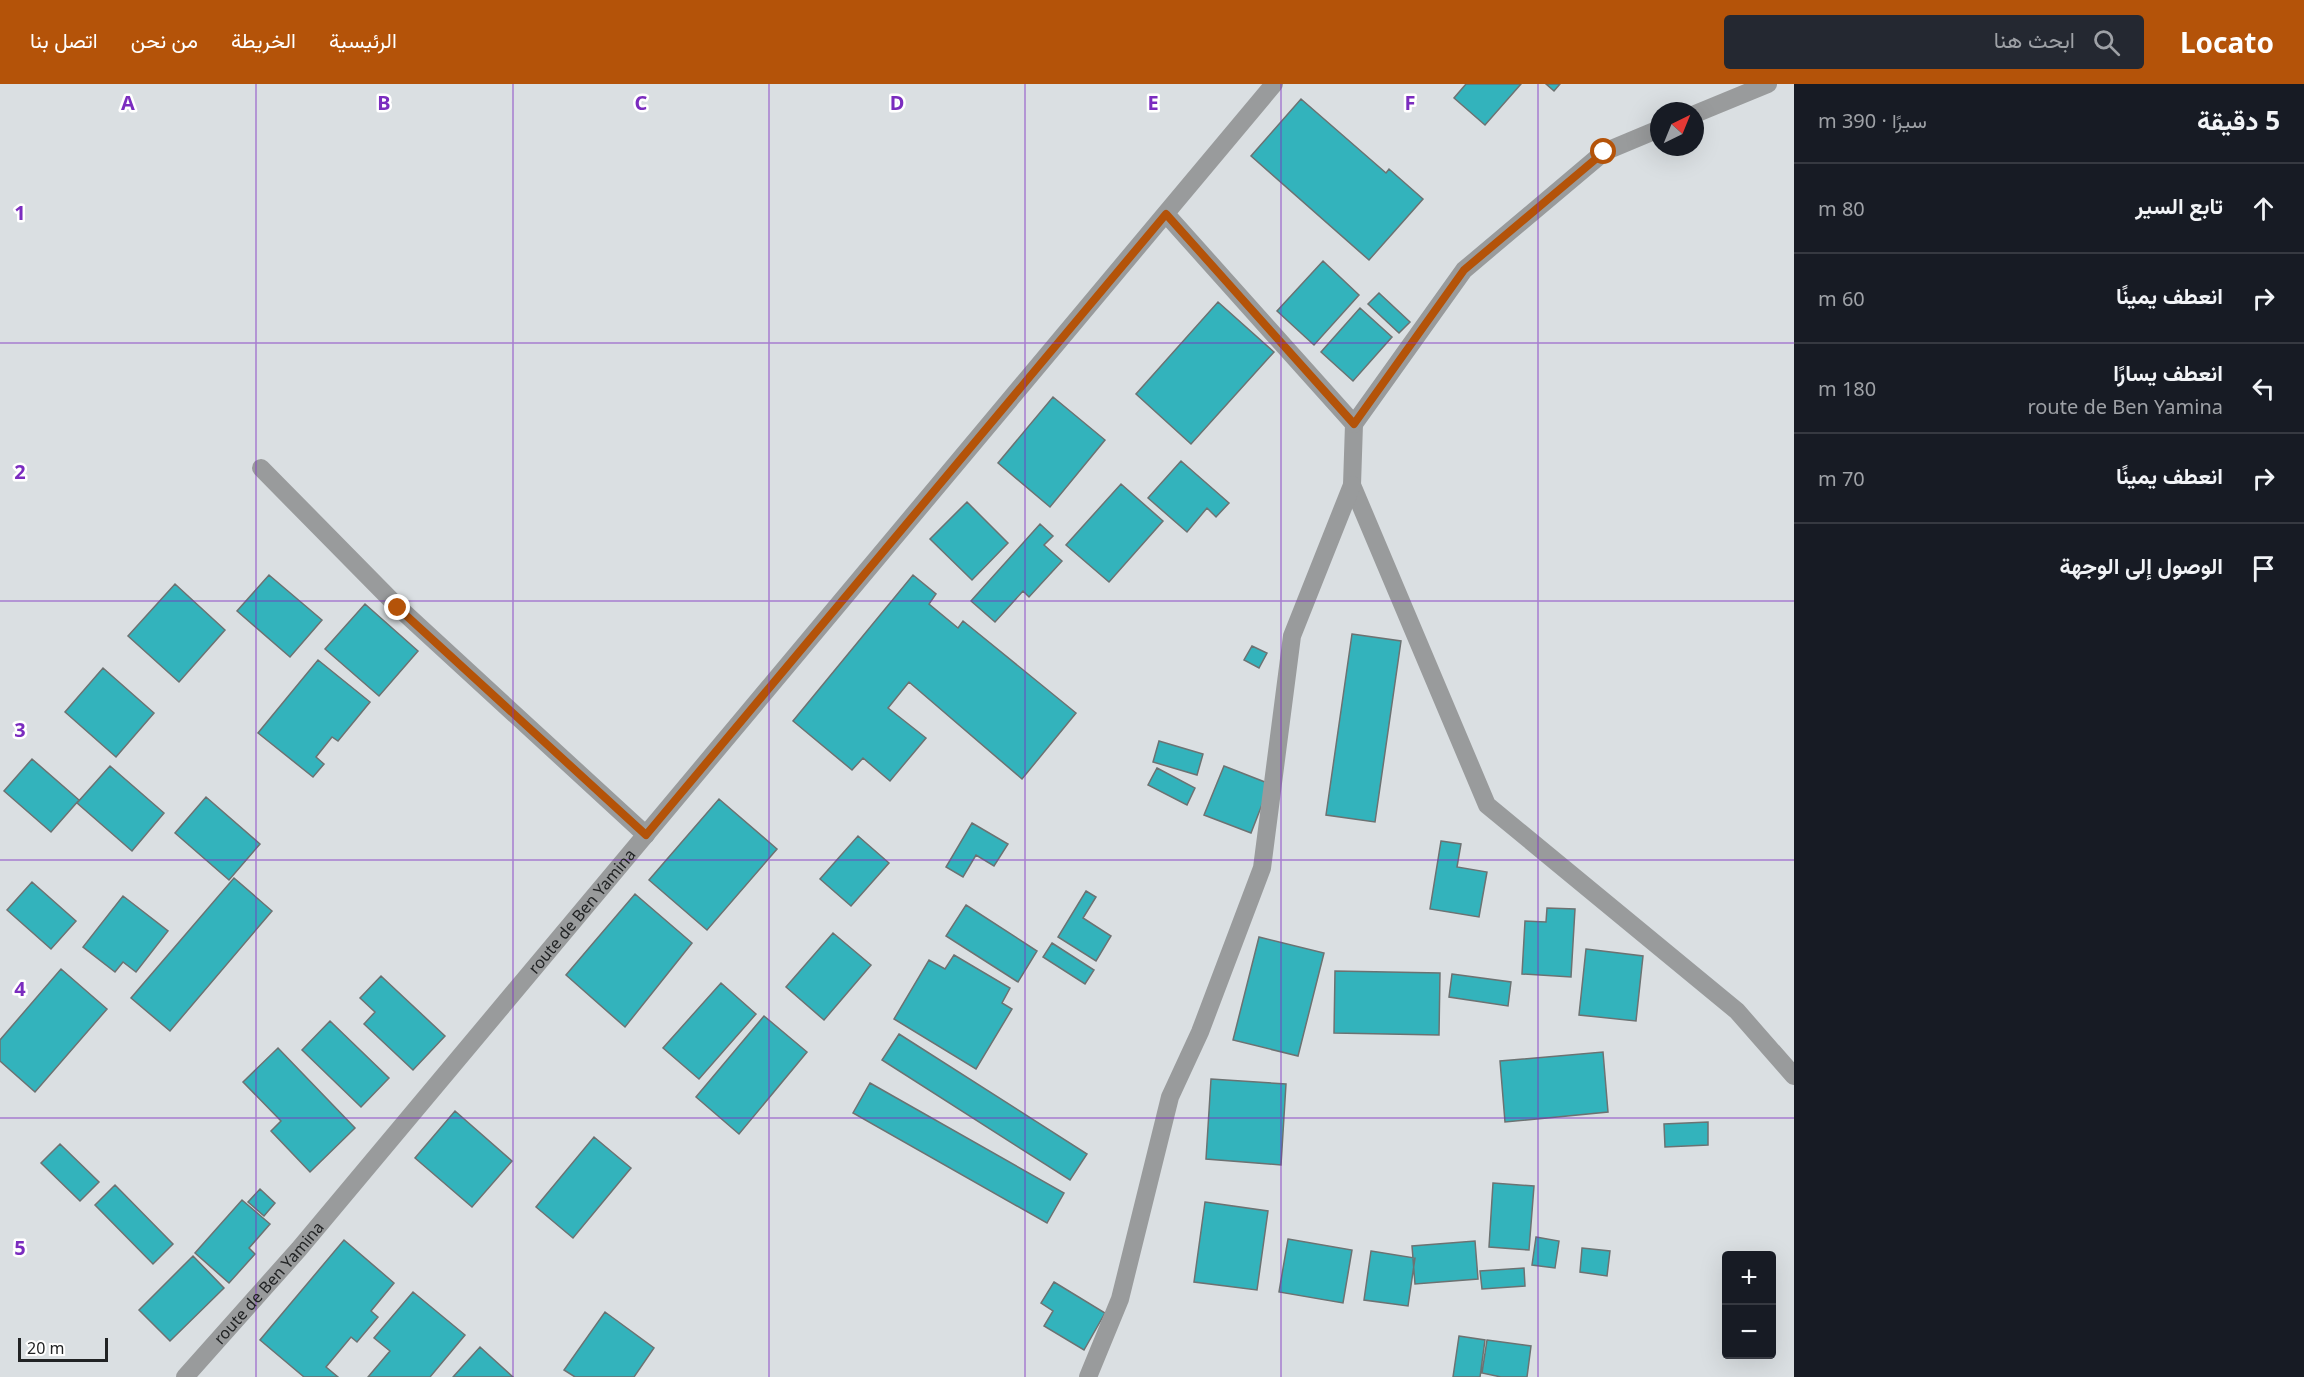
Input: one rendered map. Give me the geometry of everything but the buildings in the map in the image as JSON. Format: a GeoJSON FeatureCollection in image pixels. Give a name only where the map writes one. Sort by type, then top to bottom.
{"type":"FeatureCollection","features":[{"type":"Feature","properties":{"kind":"street","name":"route de Ben Yamina"},"geometry":{"type":"LineString","coordinates":[[185,1377],[299,1249],[1274,84]]}},
{"type":"Feature","properties":{"kind":"street"},"geometry":{"type":"LineString","coordinates":[[1704,110],[1768,84]]}},
{"type":"Feature","properties":{"kind":"street"},"geometry":{"type":"LineString","coordinates":[[1088,1377],[1120,1299],[1170,1097],[1200,1032],[1262,868],[1292,636],[1352,485],[1354,424],[1464,270],[1604,152],[1650,133]]}},
{"type":"Feature","properties":{"kind":"street"},"geometry":{"type":"LineString","coordinates":[[1166,214],[1354,424]]}},
{"type":"Feature","properties":{"kind":"street"},"geometry":{"type":"LineString","coordinates":[[261,468],[398,608],[646,835]]}},
{"type":"Feature","properties":{"kind":"street"},"geometry":{"type":"LineString","coordinates":[[1352,485],[1487,805],[1737,1011],[1794,1076]]}},
{"type":"Feature","properties":{"kind":"route"},"geometry":{"type":"LineString","coordinates":[[398,608],[646,835],[1166,214],[1354,424],[1464,270],[1604,152]]}}]}
